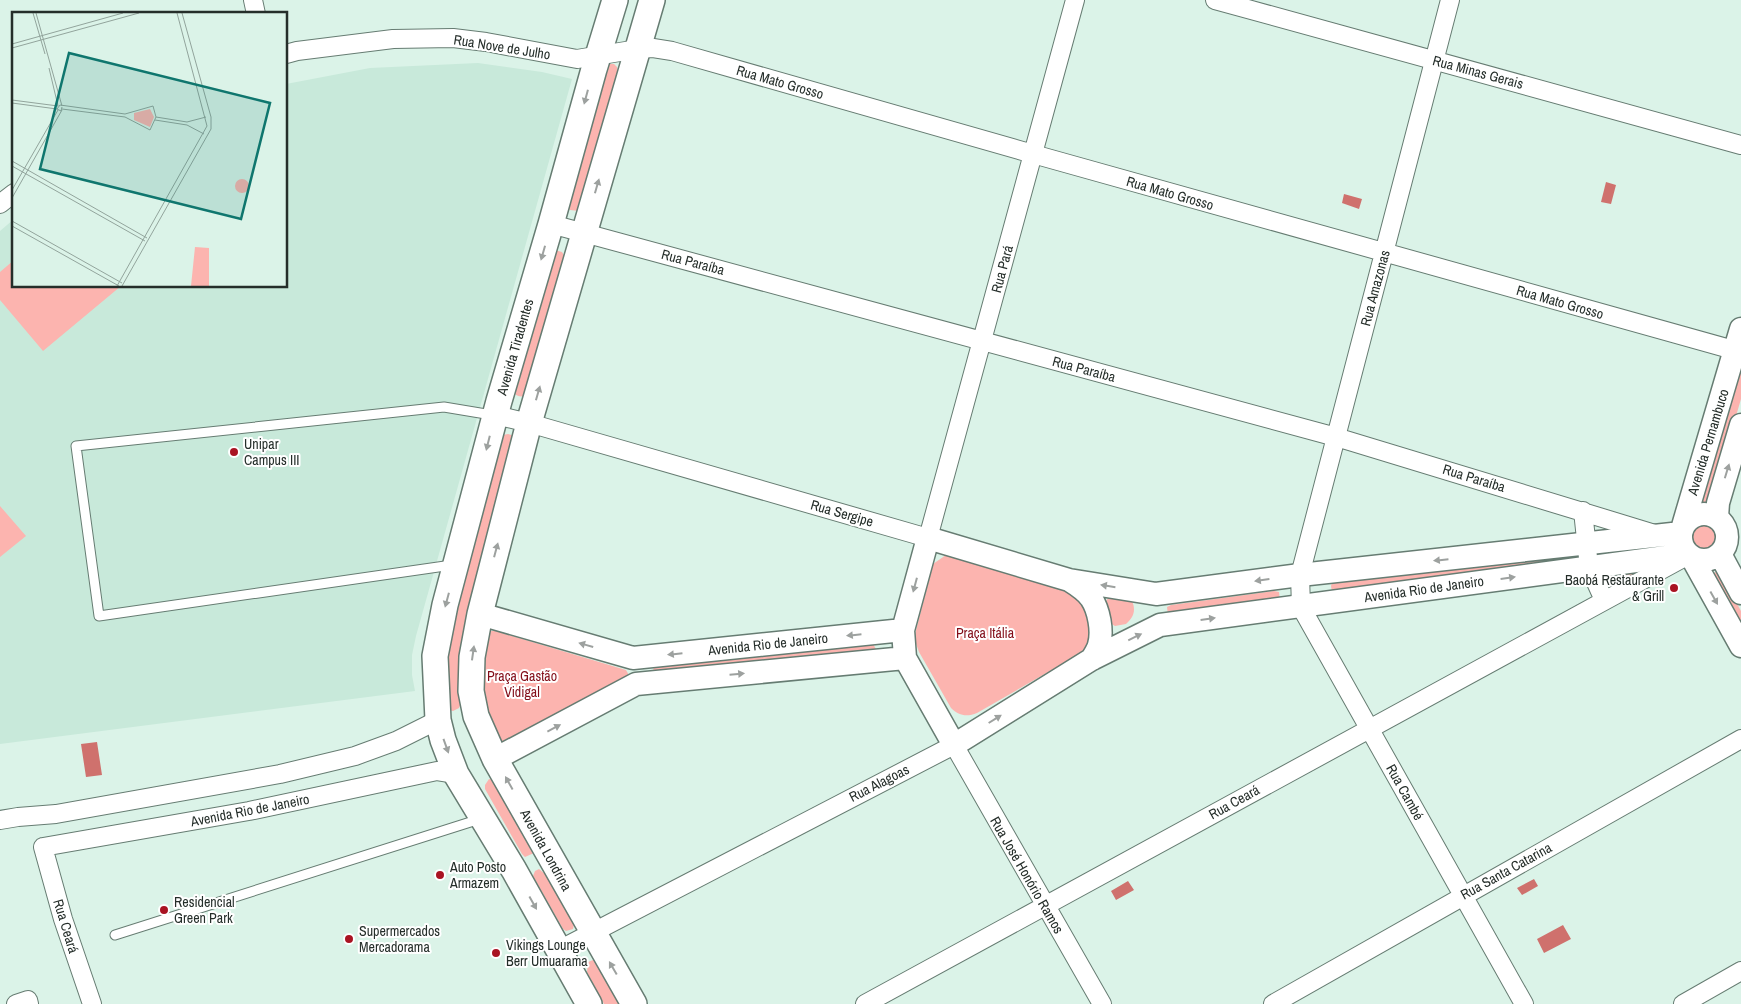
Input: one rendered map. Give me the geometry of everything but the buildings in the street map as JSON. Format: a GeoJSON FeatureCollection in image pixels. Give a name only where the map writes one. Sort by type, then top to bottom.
{"type":"FeatureCollection","features":[{"type":"Feature","properties":{"kind":"main road","name":"Avenida Tiradentes"},"geometry":{"type":"LineString","coordinates":[[437,709],[436,649],[445,605],[495,415],[615,0]]}},
{"type":"Feature","properties":{"kind":"main road"},"geometry":{"type":"LineString","coordinates":[[480,614],[529,423],[652,0]]}},
{"type":"Feature","properties":{"kind":"main road","name":"Avenida Londrina"},"geometry":{"type":"LineString","coordinates":[[480,614],[472,657],[471,691],[476,716],[495,758],[634,1004]]}},
{"type":"Feature","properties":{"kind":"main road"},"geometry":{"type":"LineString","coordinates":[[437,709],[443,740],[456,774],[514,870],[589,1004]]}},
{"type":"Feature","properties":{"kind":"main road"},"geometry":{"type":"LineString","coordinates":[[456,774],[495,758]]}},
{"type":"Feature","properties":{"kind":"main road"},"geometry":{"type":"LineString","coordinates":[[514,870],[548,854]]}},
{"type":"Feature","properties":{"kind":"street","name":"Rua Pará"},"geometry":{"type":"LineString","coordinates":[[928,538],[1075,0]]}},
{"type":"Feature","properties":{"kind":"street","name":"Rua Minas Gerais"},"geometry":{"type":"LineString","coordinates":[[1215,0],[1741,144]]}},
{"type":"Feature","properties":{"kind":"street","name":"Rua Amazonas"},"geometry":{"type":"LineString","coordinates":[[1300,575],[1450,0]]}},
{"type":"Feature","properties":{"kind":"street","name":"Rua Nove de Julho"},"geometry":{"type":"LineString","coordinates":[[288,53],[393,38],[453,38],[486,42],[577,59],[598,56]]}},
{"type":"Feature","properties":{"kind":"street","name":"Rua Mato Grosso"},"geometry":{"type":"LineString","coordinates":[[598,56],[638,49],[653,48],[672,51],[1738,352]]}},
{"type":"Feature","properties":{"kind":"street"},"geometry":{"type":"LineString","coordinates":[[0,204],[12,195]]}},
{"type":"Feature","properties":{"kind":"street","name":"Rua Paraíba"},"geometry":{"type":"LineString","coordinates":[[551,224],[1336,437],[1583,511],[1682,543]]}},
{"type":"Feature","properties":{"kind":"street","name":"Avenida Pernambuco"},"geometry":{"type":"LineString","coordinates":[[1682,543],[1738,352],[1741,328]]}},
{"type":"Feature","properties":{"kind":"street","name":"Rua Sergipe"},"geometry":{"type":"LineString","coordinates":[[495,415],[529,423],[1069,580],[1156,594]]}},
{"type":"Feature","properties":{"kind":"street","name":"Avenida Pernambuco"},"geometry":{"type":"LineString","coordinates":[[1727,520],[1718,502],[1741,425]]}},
{"type":"Feature","properties":{"kind":"street"},"geometry":{"type":"LineString","coordinates":[[1583,511],[1589,566],[1604,600]]}},
{"type":"Feature","properties":{"kind":"street"},"geometry":{"type":"LineString","coordinates":[[1682,543],[1694,515],[1702,513],[1727,520],[1728,550],[1741,593]]}},
{"type":"Feature","properties":{"kind":"street"},"geometry":{"type":"LineString","coordinates":[[928,538],[903,630],[905,658],[954,745]]}},
{"type":"Feature","properties":{"kind":"street"},"geometry":{"type":"LineString","coordinates":[[1682,543],[1702,560],[1709,560],[1728,550]]}},
{"type":"Feature","properties":{"kind":"street"},"geometry":{"type":"LineString","coordinates":[[1682,543],[1741,646]]}},
{"type":"Feature","properties":{"kind":"street","name":"Avenida Rio de Janeiro"},"geometry":{"type":"LineString","coordinates":[[1156,594],[1300,575],[1586,544],[1682,543]]}},
{"type":"Feature","properties":{"kind":"street","name":"Avenida Rio de Janeiro"},"geometry":{"type":"LineString","coordinates":[[1160,625],[1589,566],[1682,543]]}},
{"type":"Feature","properties":{"kind":"street","name":"Rua Ceará"},"geometry":{"type":"LineString","coordinates":[[865,1004],[1604,600],[1682,543]]}},
{"type":"Feature","properties":{"kind":"street","name":"Rua Cambé"},"geometry":{"type":"LineString","coordinates":[[1300,575],[1301,607],[1524,1004]]}},
{"type":"Feature","properties":{"kind":"street"},"geometry":{"type":"LineString","coordinates":[[1069,580],[1081,588],[1091,599],[1099,619],[1101,634],[1099,646],[1092,659]]}},
{"type":"Feature","properties":{"kind":"street"},"geometry":{"type":"LineString","coordinates":[[1156,594],[1160,625]]}},
{"type":"Feature","properties":{"kind":"street"},"geometry":{"type":"LineString","coordinates":[[480,614],[632,658],[636,684],[495,758]]}},
{"type":"Feature","properties":{"kind":"street","name":"Rua Alagoas"},"geometry":{"type":"LineString","coordinates":[[559,950],[954,745],[1092,659],[1160,625]]}},
{"type":"Feature","properties":{"kind":"street","name":"Avenida Rio de Janeiro"},"geometry":{"type":"LineString","coordinates":[[632,658],[903,630]]}},
{"type":"Feature","properties":{"kind":"street","name":"Avenida Rio de Janeiro"},"geometry":{"type":"LineString","coordinates":[[636,684],[905,658]]}},
{"type":"Feature","properties":{"kind":"street"},"geometry":{"type":"LineString","coordinates":[[0,820],[56,814],[280,774],[355,756],[396,741],[437,709]]}},
{"type":"Feature","properties":{"kind":"street","name":"Rua Santa Catarina"},"geometry":{"type":"LineString","coordinates":[[1272,1004],[1741,739]]}},
{"type":"Feature","properties":{"kind":"street","name":"Rua José Honório Ramos"},"geometry":{"type":"LineString","coordinates":[[954,745],[1102,1004]]}},
{"type":"Feature","properties":{"kind":"street","name":"Avenida Rio de Janeiro"},"geometry":{"type":"LineString","coordinates":[[42,847],[249,811],[438,771],[456,774]]}},
{"type":"Feature","properties":{"kind":"street","name":"Rua Ceará"},"geometry":{"type":"LineString","coordinates":[[42,847],[63,919],[92,1004]]}},
{"type":"Feature","properties":{"kind":"street"},"geometry":{"type":"LineString","coordinates":[[1683,1004],[1741,971]]}},
{"type":"Feature","properties":{"kind":"street"},"geometry":{"type":"LineString","coordinates":[[16,1004],[28,1000],[29,1004]]}},
{"type":"Feature","properties":{"kind":"lane"},"geometry":{"type":"LineString","coordinates":[[457,565],[99,616],[76,446],[444,407],[495,415]]}},
{"type":"Feature","properties":{"kind":"lane"},"geometry":{"type":"LineString","coordinates":[[116,936],[483,818]]}},
{"type":"Feature","properties":{"kind":"shaded area","name":"Unipar Campus III"},"geometry":{"type":"Polygon","coordinates":[[[478,63],[542,72],[572,79],[416,636],[412,655],[412,675],[415,691],[0,744],[0,231],[12,221],[12,288],[288,288],[288,84],[370,68],[478,63]]]}},
{"type":"Feature","properties":{"kind":"shaded area"},"geometry":{"type":"Polygon","coordinates":[[[1606,182],[1616,185],[1611,204],[1601,202],[1606,182]]]}},
{"type":"Feature","properties":{"kind":"shaded area"},"geometry":{"type":"Polygon","coordinates":[[[1344,194],[1362,199],[1359,209],[1342,203],[1344,194]]]}},
{"type":"Feature","properties":{"kind":"shaded area"},"geometry":{"type":"Polygon","coordinates":[[[97,742],[102,775],[86,777],[81,744],[97,742]]]}},
{"type":"Feature","properties":{"kind":"shaded area"},"geometry":{"type":"Polygon","coordinates":[[[1534,879],[1538,886],[1522,895],[1517,888],[1534,879]]]}},
{"type":"Feature","properties":{"kind":"shaded area"},"geometry":{"type":"Polygon","coordinates":[[[1128,881],[1134,890],[1116,900],[1111,891],[1128,881]]]}},
{"type":"Feature","properties":{"kind":"shaded area"},"geometry":{"type":"Polygon","coordinates":[[[1563,925],[1571,939],[1544,953],[1537,939],[1563,925]]]}},
{"type":"Feature","properties":{"kind":"green space"},"geometry":{"type":"Polygon","coordinates":[[[608,64],[614,64],[618,72],[579,211],[570,210],[567,207],[608,64]]]}},
{"type":"Feature","properties":{"kind":"green space"},"geometry":{"type":"Polygon","coordinates":[[[555,250],[562,252],[565,257],[527,395],[518,396],[512,390],[555,250]]]}},
{"type":"Feature","properties":{"kind":"green space"},"geometry":{"type":"Polygon","coordinates":[[[12,262],[12,288],[119,288],[43,351],[0,300],[0,272],[12,262]]]}},
{"type":"Feature","properties":{"kind":"green space"},"geometry":{"type":"Polygon","coordinates":[[[1741,357],[1741,399],[1711,501],[1707,503],[1699,501],[1741,357]]]}},
{"type":"Feature","properties":{"kind":"green space"},"geometry":{"type":"Polygon","coordinates":[[[503,435],[515,436],[461,703],[459,708],[453,711],[448,710],[444,650],[503,435]]]}},
{"type":"Feature","properties":{"kind":"green space"},"geometry":{"type":"Polygon","coordinates":[[[0,506],[26,536],[0,557],[0,506]]]}},
{"type":"Feature","properties":{"kind":"green space"},"geometry":{"type":"Polygon","coordinates":[[[1704,523],[1713,527],[1717,536],[1713,545],[1704,549],[1695,545],[1691,536],[1695,527],[1704,523]]]}},
{"type":"Feature","properties":{"kind":"green space"},"geometry":{"type":"Polygon","coordinates":[[[1554,553],[1555,561],[1332,592],[1331,586],[1333,580],[1554,553]]]}},
{"type":"Feature","properties":{"kind":"green space","name":"Praça Itália"},"geometry":{"type":"Polygon","coordinates":[[[946,555],[1058,584],[1083,599],[1094,634],[1083,652],[977,713],[963,715],[954,711],[919,652],[914,638],[933,564],[946,555]]]}},
{"type":"Feature","properties":{"kind":"green space"},"geometry":{"type":"Polygon","coordinates":[[[1646,569],[1605,590],[1599,576],[1646,569]]]}},
{"type":"Feature","properties":{"kind":"green space"},"geometry":{"type":"Polygon","coordinates":[[[1719,571],[1741,611],[1741,628],[1711,574],[1719,571]]]}},
{"type":"Feature","properties":{"kind":"green space"},"geometry":{"type":"Polygon","coordinates":[[[1274,591],[1279,592],[1280,601],[1168,615],[1167,607],[1171,605],[1274,591]]]}},
{"type":"Feature","properties":{"kind":"green space"},"geometry":{"type":"Polygon","coordinates":[[[1109,597],[1132,601],[1134,613],[1126,624],[1115,626],[1110,623],[1103,605],[1109,597]]]}},
{"type":"Feature","properties":{"kind":"green space","name":"Praça Gastão Vidigal"},"geometry":{"type":"Polygon","coordinates":[[[487,631],[495,631],[626,670],[630,677],[501,743],[479,700],[487,631]]]}},
{"type":"Feature","properties":{"kind":"green space"},"geometry":{"type":"Polygon","coordinates":[[[873,644],[876,649],[874,655],[653,671],[654,666],[873,644]]]}},
{"type":"Feature","properties":{"kind":"green space"},"geometry":{"type":"Polygon","coordinates":[[[489,779],[495,780],[534,853],[525,857],[522,854],[485,789],[489,779]]]}},
{"type":"Feature","properties":{"kind":"green space"},"geometry":{"type":"Polygon","coordinates":[[[539,869],[545,874],[574,924],[573,929],[566,931],[563,929],[533,876],[535,871],[539,869]]]}},
{"type":"Feature","properties":{"kind":"green space"},"geometry":{"type":"Polygon","coordinates":[[[598,960],[624,1004],[604,1004],[587,972],[588,962],[598,960]]]}},
{"type":"Feature","properties":{"kind":"place","name":"Unipar Campus III"},"geometry":{"type":"Point","coordinates":[234,452]}},
{"type":"Feature","properties":{"kind":"place","name":"Baobá Restaurante & Grill"},"geometry":{"type":"Point","coordinates":[1674,588]}},
{"type":"Feature","properties":{"kind":"place","name":"Auto Posto Armazem"},"geometry":{"type":"Point","coordinates":[440,875]}},
{"type":"Feature","properties":{"kind":"place","name":"Residencial Green Park"},"geometry":{"type":"Point","coordinates":[164,910]}},
{"type":"Feature","properties":{"kind":"place","name":"Supermercados Mercadorama"},"geometry":{"type":"Point","coordinates":[349,939]}},
{"type":"Feature","properties":{"kind":"place","name":"Vikings Lounge Berr Umuarama"},"geometry":{"type":"Point","coordinates":[496,953]}}]}
